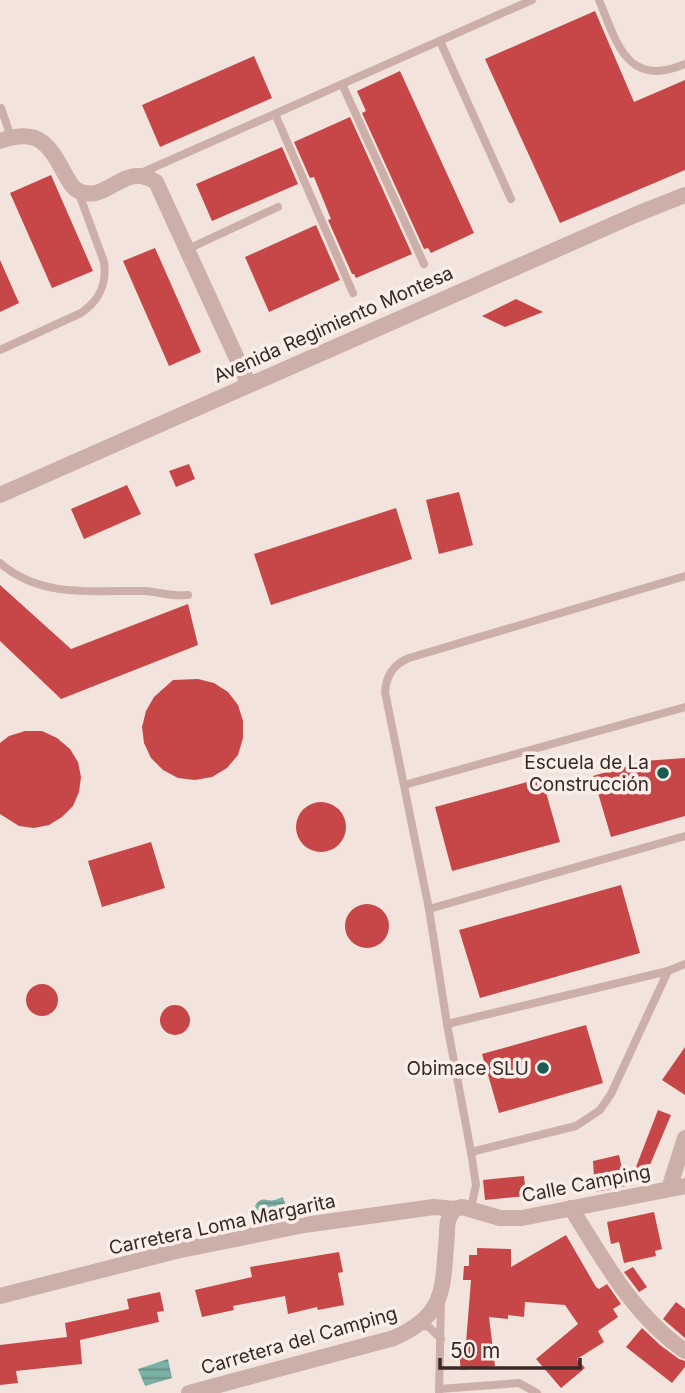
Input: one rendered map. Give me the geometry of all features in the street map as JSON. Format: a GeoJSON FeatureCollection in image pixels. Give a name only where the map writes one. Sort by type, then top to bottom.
{"type":"FeatureCollection","features":[{"type":"Feature","properties":{"kind":"street"},"geometry":{"type":"LineString","coordinates":[[6,139],[33,137],[49,146],[71,185],[78,191],[99,192],[137,175],[156,182],[249,384]]}},
{"type":"Feature","properties":{"kind":"street","name":"Avenida Regimiento Montesa"},"geometry":{"type":"LineString","coordinates":[[0,495],[249,384],[682,199]]}},
{"type":"Feature","properties":{"kind":"street"},"geometry":{"type":"LineString","coordinates":[[677,1187],[685,1138]]}},
{"type":"Feature","properties":{"kind":"street","name":"Calle Camping"},"geometry":{"type":"LineString","coordinates":[[454,1209],[471,1208],[511,1219],[677,1187]]}},
{"type":"Feature","properties":{"kind":"street","name":"Carretera Loma Margarita"},"geometry":{"type":"LineString","coordinates":[[0,1296],[176,1251],[304,1225],[425,1208],[454,1209]]}},
{"type":"Feature","properties":{"kind":"street"},"geometry":{"type":"LineString","coordinates":[[570,1208],[631,1302],[685,1351]]}},
{"type":"Feature","properties":{"kind":"street","name":"Carretera del Camping"},"geometry":{"type":"LineString","coordinates":[[189,1393],[394,1338],[418,1325],[433,1310],[441,1293],[448,1220],[454,1209]]}},
{"type":"Feature","properties":{"kind":"lane"},"geometry":{"type":"LineString","coordinates":[[137,175],[532,0]]}},
{"type":"Feature","properties":{"kind":"lane"},"geometry":{"type":"LineString","coordinates":[[600,0],[620,50],[635,65],[644,70],[660,72],[685,64]]}},
{"type":"Feature","properties":{"kind":"lane"},"geometry":{"type":"LineString","coordinates":[[440,41],[511,199]]}},
{"type":"Feature","properties":{"kind":"lane"},"geometry":{"type":"LineString","coordinates":[[342,84],[424,264]]}},
{"type":"Feature","properties":{"kind":"lane"},"geometry":{"type":"LineString","coordinates":[[1,108],[6,139]]}},
{"type":"Feature","properties":{"kind":"lane"},"geometry":{"type":"LineString","coordinates":[[275,114],[353,293]]}},
{"type":"Feature","properties":{"kind":"lane"},"geometry":{"type":"LineString","coordinates":[[0,350],[81,313],[90,306],[102,289],[104,261],[78,191]]}},
{"type":"Feature","properties":{"kind":"lane"},"geometry":{"type":"LineString","coordinates":[[188,248],[278,207]]}},
{"type":"Feature","properties":{"kind":"lane"},"geometry":{"type":"LineString","coordinates":[[0,563],[22,579],[66,592],[149,591],[176,597],[188,596]]}},
{"type":"Feature","properties":{"kind":"lane"},"geometry":{"type":"LineString","coordinates":[[471,1208],[476,1185],[471,1152],[429,909],[385,692],[387,678],[395,666],[409,658],[685,576]]}},
{"type":"Feature","properties":{"kind":"lane"},"geometry":{"type":"LineString","coordinates":[[404,785],[685,707]]}},
{"type":"Feature","properties":{"kind":"lane"},"geometry":{"type":"LineString","coordinates":[[429,909],[685,836]]}},
{"type":"Feature","properties":{"kind":"lane"},"geometry":{"type":"LineString","coordinates":[[447,1024],[668,971],[685,964]]}},
{"type":"Feature","properties":{"kind":"lane"},"geometry":{"type":"LineString","coordinates":[[471,1152],[576,1126],[594,1116],[611,1094],[668,971]]}},
{"type":"Feature","properties":{"kind":"lane"},"geometry":{"type":"LineString","coordinates":[[441,1293],[439,1391],[519,1383],[537,1393]]}},
{"type":"Feature","properties":{"kind":"lane"},"geometry":{"type":"LineString","coordinates":[[418,1325],[429,1327],[442,1339]]}},
{"type":"Feature","properties":{"kind":"water"},"geometry":{"type":"Polygon","coordinates":[[[283,1197],[287,1209],[280,1216],[268,1220],[258,1214],[255,1206],[260,1201],[283,1197]]]}},
{"type":"Feature","properties":{"kind":"water"},"geometry":{"type":"Polygon","coordinates":[[[168,1359],[172,1378],[145,1386],[138,1369],[168,1359]]]}},
{"type":"Feature","properties":{"kind":"building"},"geometry":{"type":"Polygon","coordinates":[[[595,11],[634,102],[685,80],[685,170],[560,223],[485,59],[595,11]]]}},
{"type":"Feature","properties":{"kind":"building"},"geometry":{"type":"Polygon","coordinates":[[[254,56],[272,98],[160,147],[142,105],[254,56]]]}},
{"type":"Feature","properties":{"kind":"building"},"geometry":{"type":"Polygon","coordinates":[[[400,71],[474,233],[431,253],[428,248],[424,249],[362,113],[366,111],[357,91],[400,71]]]}},
{"type":"Feature","properties":{"kind":"building"},"geometry":{"type":"Polygon","coordinates":[[[350,117],[412,254],[356,278],[328,220],[331,219],[314,177],[310,178],[294,142],[350,117]]]}},
{"type":"Feature","properties":{"kind":"building"},"geometry":{"type":"Polygon","coordinates":[[[282,147],[298,184],[212,221],[196,184],[282,147]]]}},
{"type":"Feature","properties":{"kind":"building"},"geometry":{"type":"Polygon","coordinates":[[[51,175],[93,271],[52,288],[10,193],[51,175]]]}},
{"type":"Feature","properties":{"kind":"building"},"geometry":{"type":"Polygon","coordinates":[[[316,225],[340,280],[269,312],[245,257],[316,225]]]}},
{"type":"Feature","properties":{"kind":"building"},"geometry":{"type":"Polygon","coordinates":[[[155,248],[201,352],[169,366],[123,261],[155,248]]]}},
{"type":"Feature","properties":{"kind":"building"},"geometry":{"type":"Polygon","coordinates":[[[0,260],[19,303],[0,312],[0,260]]]}},
{"type":"Feature","properties":{"kind":"building"},"geometry":{"type":"Polygon","coordinates":[[[516,299],[543,312],[505,327],[482,316],[516,299]]]}},
{"type":"Feature","properties":{"kind":"building"},"geometry":{"type":"Polygon","coordinates":[[[189,464],[195,479],[176,487],[169,471],[189,464]]]}},
{"type":"Feature","properties":{"kind":"building"},"geometry":{"type":"Polygon","coordinates":[[[127,485],[141,514],[84,539],[71,509],[127,485]]]}},
{"type":"Feature","properties":{"kind":"building"},"geometry":{"type":"Polygon","coordinates":[[[459,492],[473,545],[439,554],[426,500],[459,492]]]}},
{"type":"Feature","properties":{"kind":"building"},"geometry":{"type":"Polygon","coordinates":[[[396,508],[412,559],[271,605],[254,554],[396,508]]]}},
{"type":"Feature","properties":{"kind":"building"},"geometry":{"type":"Polygon","coordinates":[[[0,585],[71,649],[188,604],[198,645],[61,699],[0,641],[0,585]]]}},
{"type":"Feature","properties":{"kind":"building"},"geometry":{"type":"Polygon","coordinates":[[[198,679],[214,683],[228,692],[238,705],[243,721],[243,738],[238,755],[227,768],[212,777],[195,780],[178,778],[163,770],[151,758],[144,743],[142,727],[146,711],[154,697],[173,680],[198,679]]]}},
{"type":"Feature","properties":{"kind":"building"},"geometry":{"type":"Polygon","coordinates":[[[25,731],[42,731],[57,738],[70,749],[78,762],[81,777],[73,806],[49,825],[34,828],[19,826],[0,814],[0,743],[9,736],[25,731]]]}},
{"type":"Feature","properties":{"kind":"building"},"geometry":{"type":"Polygon","coordinates":[[[685,758],[685,816],[611,837],[593,776],[644,761],[685,758]]]}},
{"type":"Feature","properties":{"kind":"building"},"geometry":{"type":"Polygon","coordinates":[[[542,778],[560,842],[452,871],[435,807],[542,778]]]}},
{"type":"Feature","properties":{"kind":"building"},"geometry":{"type":"Polygon","coordinates":[[[321,802],[339,809],[346,827],[339,845],[321,852],[303,845],[296,827],[303,809],[321,802]]]}},
{"type":"Feature","properties":{"kind":"building"},"geometry":{"type":"Polygon","coordinates":[[[151,842],[165,888],[102,907],[88,861],[151,842]]]}},
{"type":"Feature","properties":{"kind":"building"},"geometry":{"type":"Polygon","coordinates":[[[621,885],[640,953],[480,998],[459,930],[621,885]]]}},
{"type":"Feature","properties":{"kind":"building"},"geometry":{"type":"Polygon","coordinates":[[[367,904],[382,911],[389,926],[382,941],[367,948],[352,941],[345,926],[352,911],[367,904]]]}},
{"type":"Feature","properties":{"kind":"building"},"geometry":{"type":"Polygon","coordinates":[[[42,984],[54,988],[58,1000],[54,1012],[42,1016],[30,1012],[26,1000],[30,988],[42,984]]]}},
{"type":"Feature","properties":{"kind":"building"},"geometry":{"type":"Polygon","coordinates":[[[175,1005],[186,1009],[190,1020],[186,1031],[175,1035],[164,1031],[160,1020],[164,1009],[175,1005]]]}},
{"type":"Feature","properties":{"kind":"building"},"geometry":{"type":"Polygon","coordinates":[[[586,1025],[603,1083],[499,1113],[482,1054],[586,1025]]]}},
{"type":"Feature","properties":{"kind":"building"},"geometry":{"type":"Polygon","coordinates":[[[685,1047],[685,1095],[662,1080],[685,1047]]]}},
{"type":"Feature","properties":{"kind":"building"},"geometry":{"type":"Polygon","coordinates":[[[658,1110],[671,1115],[647,1172],[636,1167],[658,1110]]]}},
{"type":"Feature","properties":{"kind":"building"},"geometry":{"type":"Polygon","coordinates":[[[619,1155],[626,1186],[595,1192],[593,1161],[619,1155]]]}},
{"type":"Feature","properties":{"kind":"building"},"geometry":{"type":"Polygon","coordinates":[[[524,1176],[526,1196],[485,1200],[483,1180],[524,1176]]]}},
{"type":"Feature","properties":{"kind":"building"},"geometry":{"type":"Polygon","coordinates":[[[654,1212],[662,1249],[655,1251],[656,1256],[624,1263],[619,1242],[611,1244],[607,1222],[654,1212]]]}},
{"type":"Feature","properties":{"kind":"building"},"geometry":{"type":"Polygon","coordinates":[[[566,1235],[596,1287],[599,1289],[607,1284],[621,1304],[613,1309],[618,1317],[598,1331],[604,1342],[577,1359],[585,1368],[561,1388],[536,1359],[578,1324],[565,1305],[525,1302],[524,1317],[489,1317],[495,1366],[461,1370],[458,1344],[466,1343],[471,1280],[463,1280],[464,1266],[469,1266],[469,1255],[477,1255],[477,1248],[511,1249],[511,1267],[566,1235]]]}},
{"type":"Feature","properties":{"kind":"building"},"geometry":{"type":"Polygon","coordinates":[[[339,1252],[343,1272],[338,1273],[344,1305],[318,1310],[317,1307],[288,1314],[285,1296],[233,1306],[234,1310],[202,1317],[195,1290],[252,1277],[250,1267],[339,1252]]]}},
{"type":"Feature","properties":{"kind":"building"},"geometry":{"type":"Polygon","coordinates":[[[633,1267],[647,1287],[639,1292],[624,1272],[633,1267]]]}},
{"type":"Feature","properties":{"kind":"building"},"geometry":{"type":"Polygon","coordinates":[[[160,1292],[164,1311],[157,1312],[159,1322],[80,1340],[82,1364],[16,1371],[18,1383],[0,1385],[0,1345],[67,1337],[65,1323],[129,1309],[127,1299],[160,1292]]]}},
{"type":"Feature","properties":{"kind":"building"},"geometry":{"type":"Polygon","coordinates":[[[676,1302],[685,1309],[685,1338],[663,1319],[676,1302]]]}},
{"type":"Feature","properties":{"kind":"building"},"geometry":{"type":"Polygon","coordinates":[[[642,1328],[660,1345],[685,1361],[685,1367],[672,1383],[626,1347],[642,1328]]]}},
{"type":"Feature","properties":{"kind":"place","name":"Escuela de La Construcción"},"geometry":{"type":"Point","coordinates":[663,773]}},
{"type":"Feature","properties":{"kind":"place","name":"Obimace SLU"},"geometry":{"type":"Point","coordinates":[543,1068]}}]}
